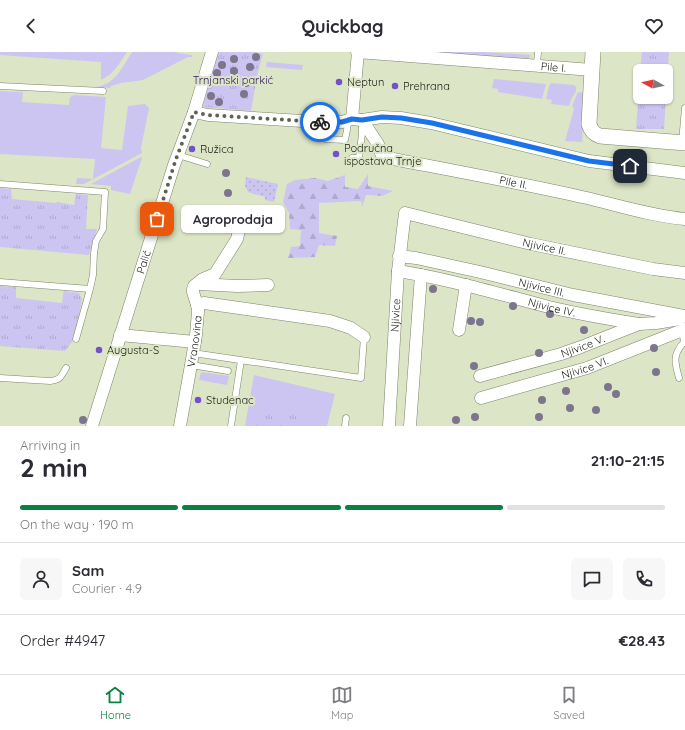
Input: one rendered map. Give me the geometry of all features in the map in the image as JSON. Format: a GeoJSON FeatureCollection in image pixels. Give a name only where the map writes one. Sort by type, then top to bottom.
{"type":"FeatureCollection","features":[{"type":"Feature","properties":{"kind":"street","name":"Palić"},"geometry":{"type":"LineString","coordinates":[[92,426],[212,52]]}},
{"type":"Feature","properties":{"kind":"street","name":"Pile I."},"geometry":{"type":"LineString","coordinates":[[354,120],[358,52],[417,54],[592,70]]}},
{"type":"Feature","properties":{"kind":"street"},"geometry":{"type":"LineString","coordinates":[[593,52],[589,124],[591,131],[600,136],[684,142]]}},
{"type":"Feature","properties":{"kind":"street"},"geometry":{"type":"LineString","coordinates":[[194,112],[208,115],[324,122],[382,117],[401,118],[432,123],[589,161],[685,173]]}},
{"type":"Feature","properties":{"kind":"street","name":"Pile II."},"geometry":{"type":"LineString","coordinates":[[354,120],[378,144],[380,153],[388,158],[460,171],[587,198],[654,215],[685,219]]}},
{"type":"Feature","properties":{"kind":"street","name":"Njivice"},"geometry":{"type":"LineString","coordinates":[[389,426],[399,256],[404,209]]}},
{"type":"Feature","properties":{"kind":"street","name":"Njivice II."},"geometry":{"type":"LineString","coordinates":[[404,209],[531,244],[653,269],[685,273]]}},
{"type":"Feature","properties":{"kind":"street"},"geometry":{"type":"LineString","coordinates":[[198,284],[203,279],[215,274],[237,239],[240,226],[243,223],[249,221],[260,223]]}},
{"type":"Feature","properties":{"kind":"street","name":"Njivice III."},"geometry":{"type":"LineString","coordinates":[[399,256],[416,258],[480,272],[573,295],[685,317]]}},
{"type":"Feature","properties":{"kind":"street","name":"Njivice IV."},"geometry":{"type":"LineString","coordinates":[[398,271],[421,275],[595,317],[639,324]]}},
{"type":"Feature","properties":{"kind":"street"},"geometry":{"type":"LineString","coordinates":[[410,426],[421,275]]}},
{"type":"Feature","properties":{"kind":"street"},"geometry":{"type":"LineString","coordinates":[[198,284],[268,286]]}},
{"type":"Feature","properties":{"kind":"street","name":"Vranovina"},"geometry":{"type":"LineString","coordinates":[[180,426],[194,348],[198,312],[193,289],[194,286],[198,284]]}},
{"type":"Feature","properties":{"kind":"street"},"geometry":{"type":"LineString","coordinates":[[459,330],[466,286]]}},
{"type":"Feature","properties":{"kind":"street"},"geometry":{"type":"LineString","coordinates":[[197,305],[204,303],[322,319],[351,328],[364,337]]}},
{"type":"Feature","properties":{"kind":"street","name":"Njivice V."},"geometry":{"type":"LineString","coordinates":[[480,376],[561,354],[639,324],[656,323],[685,317]]}},
{"type":"Feature","properties":{"kind":"street","name":"Njivice VI."},"geometry":{"type":"LineString","coordinates":[[481,398],[587,368],[683,330]]}},
{"type":"Feature","properties":{"kind":"street"},"geometry":{"type":"LineString","coordinates":[[120,335],[194,348]]}},
{"type":"Feature","properties":{"kind":"lane"},"geometry":{"type":"LineString","coordinates":[[537,66],[538,52]]}},
{"type":"Feature","properties":{"kind":"lane"},"geometry":{"type":"LineString","coordinates":[[0,86],[103,91]]}},
{"type":"Feature","properties":{"kind":"lane"},"geometry":{"type":"LineString","coordinates":[[684,142],[685,108]]}},
{"type":"Feature","properties":{"kind":"lane"},"geometry":{"type":"LineString","coordinates":[[324,122],[325,139],[346,140],[347,130],[354,120],[362,134],[359,158],[352,158]]}},
{"type":"Feature","properties":{"kind":"lane"},"geometry":{"type":"LineString","coordinates":[[178,155],[207,164]]}},
{"type":"Feature","properties":{"kind":"lane"},"geometry":{"type":"LineString","coordinates":[[0,184],[105,192],[103,229],[96,241],[93,275],[76,339]]}},
{"type":"Feature","properties":{"kind":"lane"},"geometry":{"type":"LineString","coordinates":[[0,282],[90,289]]}},
{"type":"Feature","properties":{"kind":"lane"},"geometry":{"type":"LineString","coordinates":[[680,378],[675,365],[675,356],[678,348],[684,342],[683,330]]}},
{"type":"Feature","properties":{"kind":"lane"},"geometry":{"type":"LineString","coordinates":[[194,348],[241,360],[361,378],[364,337]]}},
{"type":"Feature","properties":{"kind":"lane"},"geometry":{"type":"LineString","coordinates":[[231,426],[241,360]]}},
{"type":"Feature","properties":{"kind":"lane"},"geometry":{"type":"LineString","coordinates":[[191,365],[228,371]]}},
{"type":"Feature","properties":{"kind":"lane"},"geometry":{"type":"LineString","coordinates":[[0,378],[56,381],[61,377],[66,368]]}},
{"type":"Feature","properties":{"kind":"lane"},"geometry":{"type":"LineString","coordinates":[[345,426],[346,418]]}},
{"type":"Feature","properties":{"kind":"green space"},"geometry":{"type":"Polygon","coordinates":[[[0,52],[127,52],[113,72],[101,80],[101,62],[0,55],[0,52]]]}},
{"type":"Feature","properties":{"kind":"green space"},"geometry":{"type":"Polygon","coordinates":[[[132,52],[177,52],[192,55],[192,57],[188,57],[143,80],[121,83],[111,86],[110,88],[96,87],[104,85],[112,80],[122,69],[132,52]]]}},
{"type":"Feature","properties":{"kind":"green space","name":"Trnjanski parkić"},"geometry":{"type":"Polygon","coordinates":[[[220,52],[256,52],[263,54],[258,71],[251,111],[204,107],[203,105],[209,84],[207,84],[220,52]]]}},
{"type":"Feature","properties":{"kind":"green space"},"geometry":{"type":"Polygon","coordinates":[[[423,52],[485,52],[531,55],[527,59],[423,52]]]}},
{"type":"Feature","properties":{"kind":"green space"},"geometry":{"type":"Polygon","coordinates":[[[642,52],[669,52],[668,64],[641,64],[642,52]]]}},
{"type":"Feature","properties":{"kind":"green space"},"geometry":{"type":"Polygon","coordinates":[[[267,62],[303,65],[302,70],[266,67],[267,62]]]}},
{"type":"Feature","properties":{"kind":"green space"},"geometry":{"type":"Polygon","coordinates":[[[494,79],[546,84],[542,99],[498,92],[498,89],[492,88],[494,79]]]}},
{"type":"Feature","properties":{"kind":"green space"},"geometry":{"type":"Polygon","coordinates":[[[551,83],[574,85],[576,87],[576,91],[569,106],[551,104],[552,100],[546,99],[551,83]]]}},
{"type":"Feature","properties":{"kind":"green space"},"geometry":{"type":"Polygon","coordinates":[[[0,91],[23,92],[22,102],[69,105],[70,97],[74,95],[106,97],[101,148],[122,150],[128,106],[145,104],[149,108],[141,148],[142,153],[84,184],[76,184],[77,178],[93,179],[95,159],[0,154],[0,91]]]}},
{"type":"Feature","properties":{"kind":"green space"},"geometry":{"type":"Polygon","coordinates":[[[578,92],[585,93],[582,142],[565,141],[574,109],[572,106],[578,92]]]}},
{"type":"Feature","properties":{"kind":"green space"},"geometry":{"type":"Polygon","coordinates":[[[638,104],[666,104],[664,129],[636,129],[638,104]]]}},
{"type":"Feature","properties":{"kind":"green space"},"geometry":{"type":"Polygon","coordinates":[[[141,157],[142,158],[130,194],[111,190],[111,186],[91,184],[141,157]]]}},
{"type":"Feature","properties":{"kind":"green space"},"geometry":{"type":"Polygon","coordinates":[[[368,174],[368,186],[393,191],[382,196],[366,195],[362,207],[361,201],[319,203],[319,233],[337,236],[335,246],[319,245],[315,257],[288,258],[291,247],[300,246],[301,230],[290,229],[289,213],[283,202],[287,184],[295,180],[315,178],[328,181],[345,175],[345,187],[358,189],[368,174]]]}},
{"type":"Feature","properties":{"kind":"green space"},"geometry":{"type":"Polygon","coordinates":[[[246,177],[278,184],[274,202],[265,200],[265,197],[248,192],[245,186],[246,177]]]}},
{"type":"Feature","properties":{"kind":"green space"},"geometry":{"type":"Polygon","coordinates":[[[0,188],[11,189],[12,199],[57,202],[74,205],[76,194],[88,195],[86,229],[97,229],[89,255],[0,247],[0,188]]]}},
{"type":"Feature","properties":{"kind":"green space"},"geometry":{"type":"Polygon","coordinates":[[[0,286],[16,287],[16,298],[62,303],[64,291],[79,293],[82,299],[79,316],[72,342],[65,351],[0,346],[0,286]]]}},
{"type":"Feature","properties":{"kind":"green space"},"geometry":{"type":"Polygon","coordinates":[[[201,372],[229,376],[227,385],[199,380],[201,372]]]}},
{"type":"Feature","properties":{"kind":"green space"},"geometry":{"type":"Polygon","coordinates":[[[254,375],[335,394],[327,426],[245,426],[254,375]]]}},
{"type":"Feature","properties":{"kind":"green space"},"geometry":{"type":"Polygon","coordinates":[[[262,405],[301,417],[297,426],[256,426],[262,405]]]}},
{"type":"Feature","properties":{"kind":"way so far"},"geometry":{"type":"LineString","coordinates":[[157,219],[176,159],[194,112],[208,115],[320,122]]}},
{"type":"Feature","properties":{"kind":"place","name":"Neptun"},"geometry":{"type":"Point","coordinates":[339,82]}},
{"type":"Feature","properties":{"kind":"place","name":"Prehrana"},"geometry":{"type":"Point","coordinates":[395,86]}},
{"type":"Feature","properties":{"kind":"place","name":"Ružica"},"geometry":{"type":"Point","coordinates":[192,149]}},
{"type":"Feature","properties":{"kind":"place","name":"Područna ispostava Trnje"},"geometry":{"type":"Point","coordinates":[336,154]}},
{"type":"Feature","properties":{"kind":"place","name":"Agroprodaja"},"geometry":{"type":"Point","coordinates":[157,219]}},
{"type":"Feature","properties":{"kind":"place","name":"Augusta-S"},"geometry":{"type":"Point","coordinates":[99,350]}},
{"type":"Feature","properties":{"kind":"place","name":"Studenac"},"geometry":{"type":"Point","coordinates":[198,400]}},
{"type":"Feature","properties":{"kind":"route"},"geometry":{"type":"LineString","coordinates":[[320,122],[342,122],[352,119],[362,120],[382,117],[401,118],[432,123],[589,161],[630,166]]}}]}
